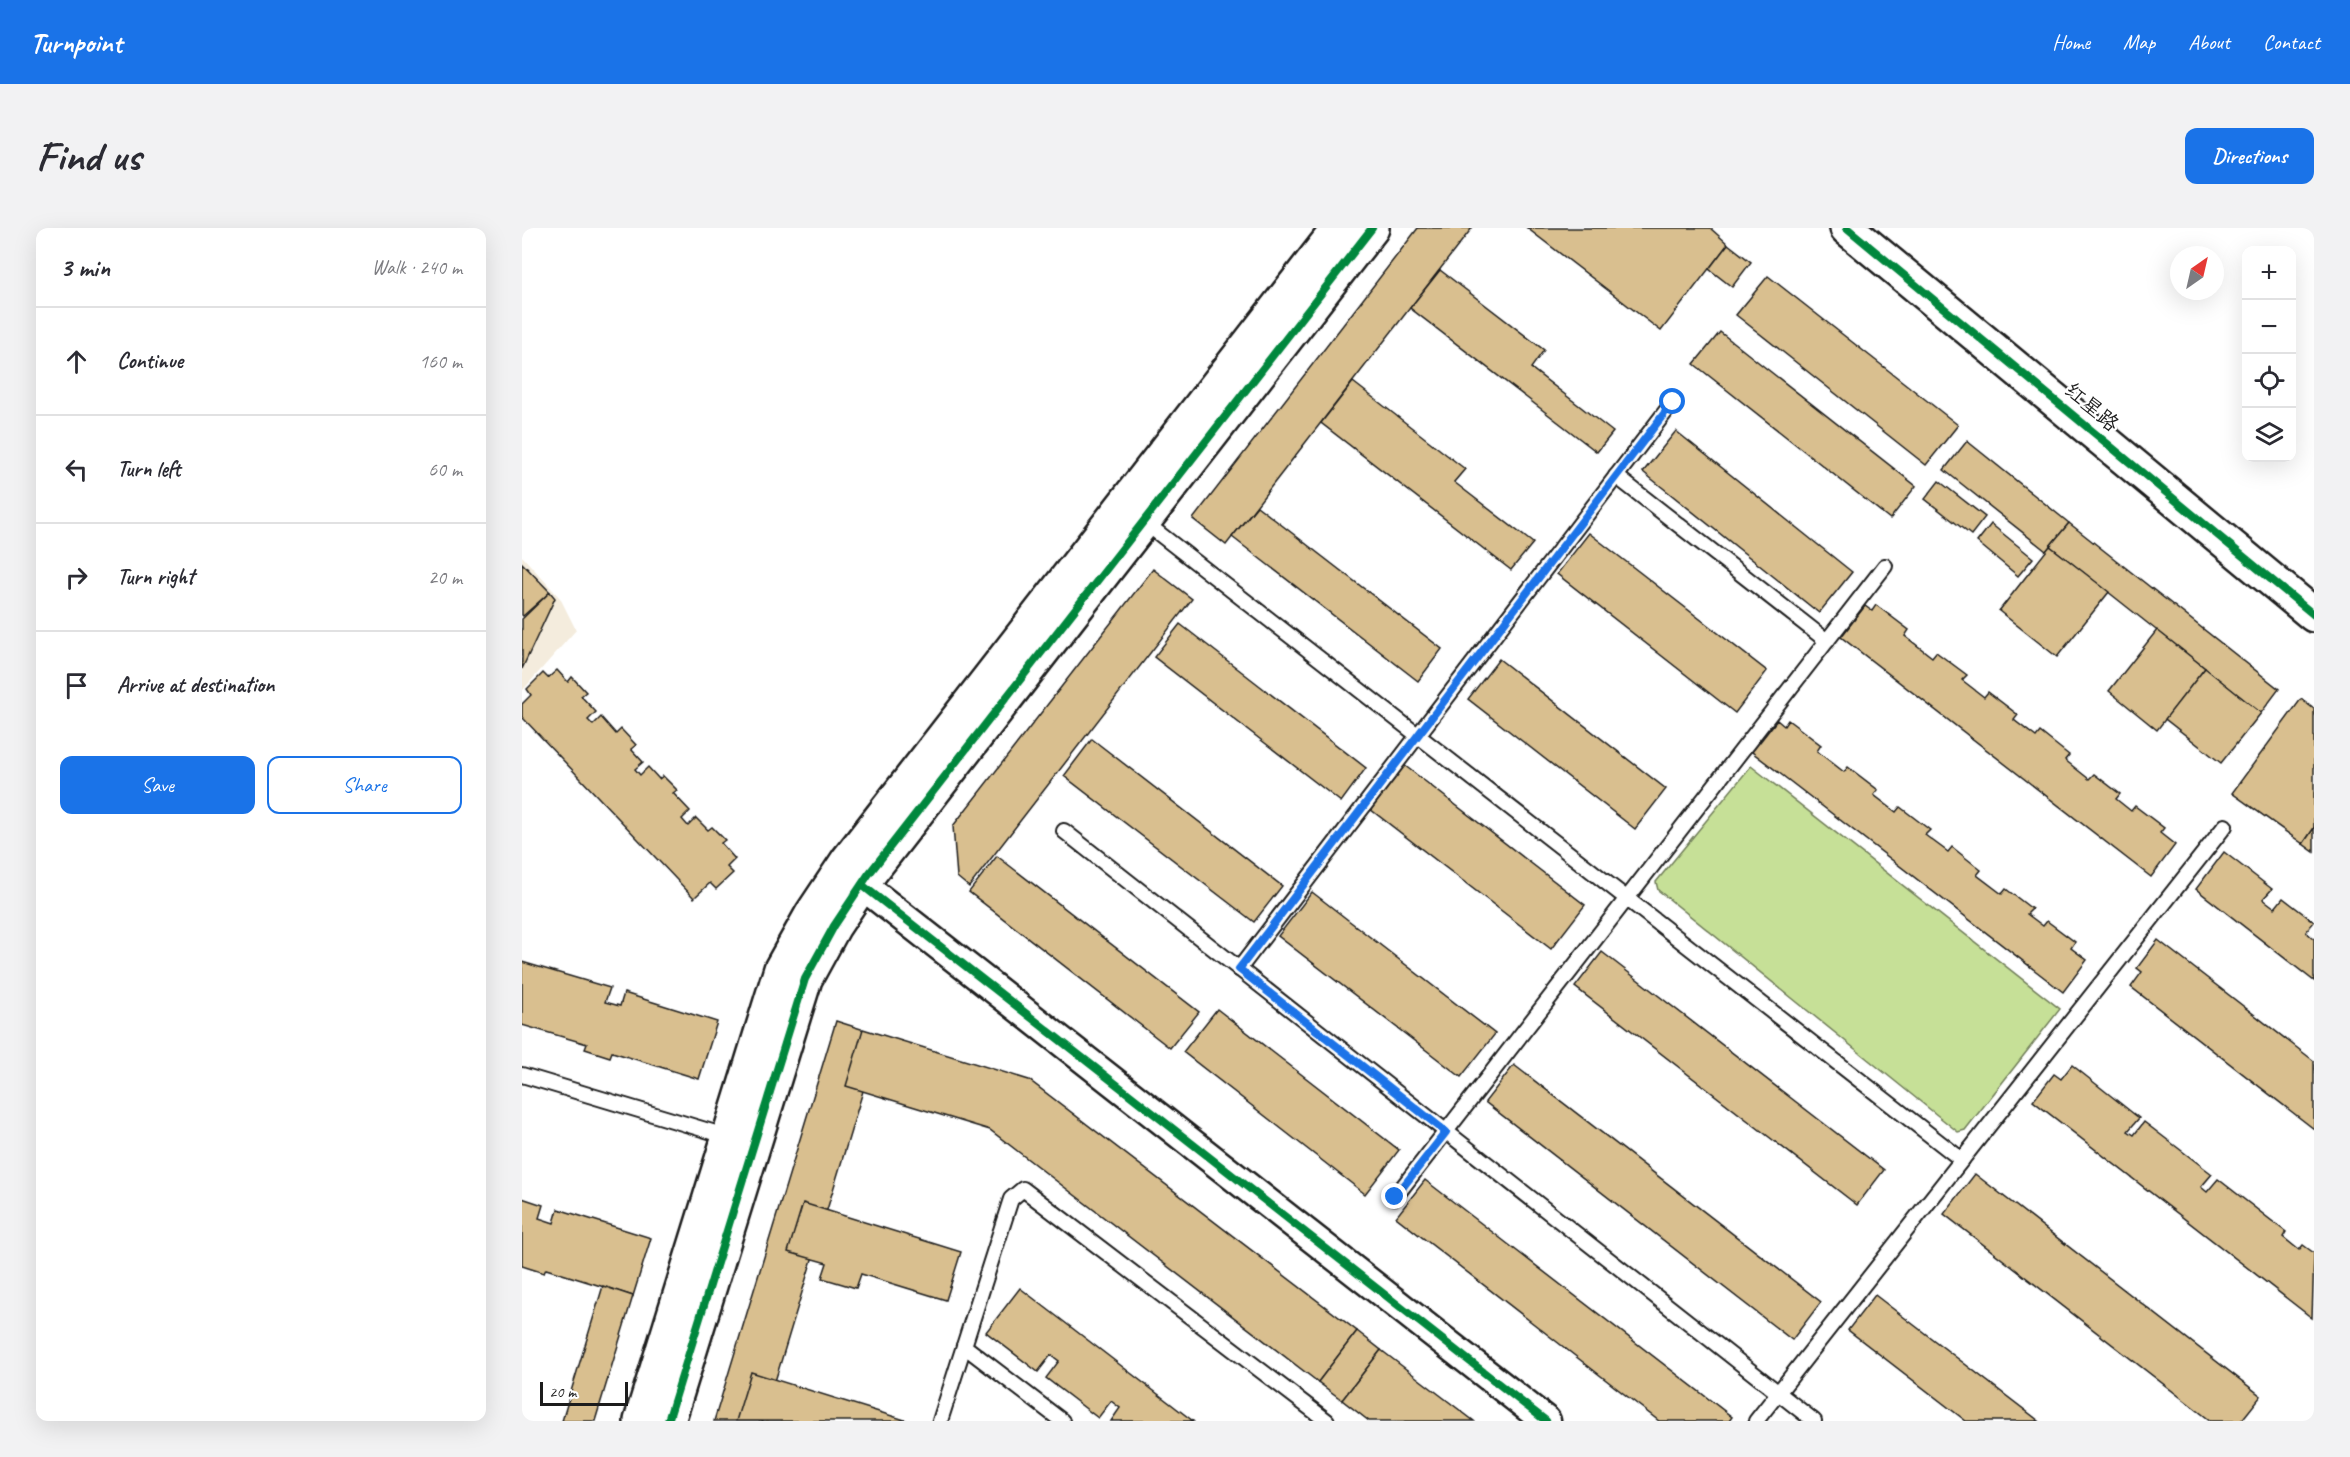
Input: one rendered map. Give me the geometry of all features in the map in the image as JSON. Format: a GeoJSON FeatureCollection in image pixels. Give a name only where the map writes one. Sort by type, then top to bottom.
{"type":"FeatureCollection","features":[{"type":"Feature","properties":{"kind":"street"},"geometry":{"type":"LineString","coordinates":[[641,1421],[781,969],[812,914],[848,860],[956,719],[1339,228]]}},
{"type":"Feature","properties":{"kind":"street"},"geometry":{"type":"LineString","coordinates":[[668,1421],[805,979],[834,926],[862,885],[1372,228]]}},
{"type":"Feature","properties":{"kind":"street","name":"红星路"},"geometry":{"type":"LineString","coordinates":[[1847,228],[2314,615]]}},
{"type":"Feature","properties":{"kind":"street"},"geometry":{"type":"LineString","coordinates":[[862,885],[1546,1421]]}},
{"type":"Feature","properties":{"kind":"lane"},"geometry":{"type":"LineString","coordinates":[[1239,969],[1673,402]]}},
{"type":"Feature","properties":{"kind":"lane"},"geometry":{"type":"LineString","coordinates":[[1616,476],[1827,641]]}},
{"type":"Feature","properties":{"kind":"lane"},"geometry":{"type":"LineString","coordinates":[[1143,521],[1962,1160]]}},
{"type":"Feature","properties":{"kind":"lane"},"geometry":{"type":"LineString","coordinates":[[1395,1197],[1885,566]]}},
{"type":"Feature","properties":{"kind":"lane"},"geometry":{"type":"LineString","coordinates":[[1756,1421],[2224,826]]}},
{"type":"Feature","properties":{"kind":"lane"},"geometry":{"type":"LineString","coordinates":[[1064,831],[1814,1421]]}},
{"type":"Feature","properties":{"kind":"lane"},"geometry":{"type":"LineString","coordinates":[[522,1075],[729,1137]]}},
{"type":"Feature","properties":{"kind":"lane"},"geometry":{"type":"LineString","coordinates":[[940,1421],[1011,1198],[1023,1189],[1327,1421]]}},
{"type":"Feature","properties":{"kind":"lane"},"geometry":{"type":"LineString","coordinates":[[964,1346],[1062,1421]]}},
{"type":"Feature","properties":{"kind":"shaded area"},"geometry":{"type":"Polygon","coordinates":[[[522,556],[560,598],[576,630],[522,691],[522,556]]]}},
{"type":"Feature","properties":{"kind":"green space"},"geometry":{"type":"Polygon","coordinates":[[[1751,766],[2060,1009],[1965,1130],[1958,1132],[1658,890],[1656,882],[1751,766]]]}},
{"type":"Feature","properties":{"kind":"building"},"geometry":{"type":"Polygon","coordinates":[[[1418,228],[1472,228],[1226,545],[1193,519],[1418,228]]]}},
{"type":"Feature","properties":{"kind":"building"},"geometry":{"type":"Polygon","coordinates":[[[1527,228],[1710,228],[1728,244],[1661,331],[1527,228]]]}},
{"type":"Feature","properties":{"kind":"building"},"geometry":{"type":"Polygon","coordinates":[[[1728,244],[1751,262],[1732,287],[1709,269],[1728,244]]]}},
{"type":"Feature","properties":{"kind":"building"},"geometry":{"type":"Polygon","coordinates":[[[1440,270],[1544,350],[1531,368],[1613,432],[1597,452],[1410,308],[1440,270]]]}},
{"type":"Feature","properties":{"kind":"building"},"geometry":{"type":"Polygon","coordinates":[[[1768,276],[1958,425],[1926,465],[1736,315],[1768,276]]]}},
{"type":"Feature","properties":{"kind":"building"},"geometry":{"type":"Polygon","coordinates":[[[1720,332],[1916,486],[1890,519],[1694,364],[1720,332]]]}},
{"type":"Feature","properties":{"kind":"building"},"geometry":{"type":"Polygon","coordinates":[[[1353,382],[1465,469],[1454,482],[1533,543],[1511,570],[1321,423],[1353,382]]]}},
{"type":"Feature","properties":{"kind":"building"},"geometry":{"type":"Polygon","coordinates":[[[1676,431],[1852,572],[1819,613],[1643,472],[1676,431]]]}},
{"type":"Feature","properties":{"kind":"building"},"geometry":{"type":"Polygon","coordinates":[[[1967,441],[2069,523],[2046,551],[1944,470],[1967,441]]]}},
{"type":"Feature","properties":{"kind":"building"},"geometry":{"type":"Polygon","coordinates":[[[1939,481],[1985,517],[1971,535],[1925,499],[1939,481]]]}},
{"type":"Feature","properties":{"kind":"building"},"geometry":{"type":"Polygon","coordinates":[[[1257,506],[1442,649],[1418,681],[1232,537],[1257,506]]]}},
{"type":"Feature","properties":{"kind":"building"},"geometry":{"type":"Polygon","coordinates":[[[2069,523],[2279,689],[2261,713],[2050,546],[2069,523]]]}},
{"type":"Feature","properties":{"kind":"building"},"geometry":{"type":"Polygon","coordinates":[[[1991,524],[2033,558],[2018,576],[1977,542],[1991,524]]]}},
{"type":"Feature","properties":{"kind":"building"},"geometry":{"type":"Polygon","coordinates":[[[1589,533],[1767,671],[1735,713],[1557,574],[1589,533]]]}},
{"type":"Feature","properties":{"kind":"building"},"geometry":{"type":"Polygon","coordinates":[[[2050,546],[2109,592],[2057,657],[1999,611],[2050,546]]]}},
{"type":"Feature","properties":{"kind":"building"},"geometry":{"type":"Polygon","coordinates":[[[522,563],[550,592],[523,616],[522,615],[522,563]]]}},
{"type":"Feature","properties":{"kind":"building"},"geometry":{"type":"Polygon","coordinates":[[[1153,569],[1192,599],[969,887],[957,877],[953,826],[1153,569]]]}},
{"type":"Feature","properties":{"kind":"building"},"geometry":{"type":"Polygon","coordinates":[[[550,592],[555,598],[522,669],[522,619],[550,592]]]}},
{"type":"Feature","properties":{"kind":"building"},"geometry":{"type":"Polygon","coordinates":[[[1876,605],[1909,630],[1905,636],[1932,657],[1936,652],[1967,675],[1962,680],[1984,697],[1988,692],[2018,715],[2014,720],[2036,737],[2040,732],[2069,755],[2065,760],[2089,779],[2094,774],[2120,794],[2116,799],[2131,811],[2135,806],[2164,828],[2160,833],[2175,845],[2151,877],[1841,637],[1865,606],[1872,611],[1876,605]]]}},
{"type":"Feature","properties":{"kind":"building"},"geometry":{"type":"Polygon","coordinates":[[[1180,624],[1366,768],[1341,802],[1154,657],[1180,624]]]}},
{"type":"Feature","properties":{"kind":"building"},"geometry":{"type":"Polygon","coordinates":[[[2157,630],[2205,668],[2157,730],[2109,691],[2157,630]]]}},
{"type":"Feature","properties":{"kind":"building"},"geometry":{"type":"Polygon","coordinates":[[[1499,659],[1666,789],[1635,829],[1468,699],[1499,659]]]}},
{"type":"Feature","properties":{"kind":"building"},"geometry":{"type":"Polygon","coordinates":[[[2205,668],[2261,713],[2221,763],[2165,719],[2205,668]]]}},
{"type":"Feature","properties":{"kind":"building"},"geometry":{"type":"Polygon","coordinates":[[[557,670],[568,682],[572,677],[586,692],[581,696],[596,712],[588,720],[593,725],[601,717],[616,734],[621,729],[636,745],[631,749],[643,762],[635,769],[640,775],[648,767],[659,779],[663,776],[677,790],[673,793],[690,811],[682,819],[688,826],[696,818],[708,830],[712,827],[725,840],[721,843],[735,859],[727,867],[733,873],[716,889],[710,883],[694,898],[522,717],[522,704],[531,695],[527,689],[543,673],[548,678],[557,670]]]}},
{"type":"Feature","properties":{"kind":"building"},"geometry":{"type":"Polygon","coordinates":[[[2301,699],[2314,709],[2314,828],[2303,844],[2232,793],[2301,699]]]}},
{"type":"Feature","properties":{"kind":"building"},"geometry":{"type":"Polygon","coordinates":[[[1777,720],[1784,726],[1788,720],[1821,745],[1817,751],[1844,772],[1848,767],[1878,790],[1874,795],[1896,812],[1900,807],[1930,830],[1925,835],[1948,852],[1952,847],[1981,870],[1977,875],[2002,894],[2006,889],[2032,909],[2027,914],[2043,926],[2047,921],[2075,942],[2071,948],[2087,960],[2063,992],[1752,752],[1777,720]]]}},
{"type":"Feature","properties":{"kind":"building"},"geometry":{"type":"Polygon","coordinates":[[[1092,739],[1282,886],[1254,922],[1064,776],[1092,739]]]}},
{"type":"Feature","properties":{"kind":"building"},"geometry":{"type":"Polygon","coordinates":[[[1404,765],[1585,905],[1551,949],[1370,809],[1404,765]]]}},
{"type":"Feature","properties":{"kind":"building"},"geometry":{"type":"Polygon","coordinates":[[[2314,828],[2314,852],[2303,844],[2314,828]]]}},
{"type":"Feature","properties":{"kind":"building"},"geometry":{"type":"Polygon","coordinates":[[[2224,852],[2272,889],[2263,899],[2275,908],[2283,898],[2314,922],[2306,932],[2314,939],[2314,981],[2196,889],[2224,852]]]}},
{"type":"Feature","properties":{"kind":"building"},"geometry":{"type":"Polygon","coordinates":[[[997,856],[1199,1012],[1170,1048],[969,892],[997,856]]]}},
{"type":"Feature","properties":{"kind":"building"},"geometry":{"type":"Polygon","coordinates":[[[1312,892],[1495,1034],[1461,1077],[1278,936],[1312,892]]]}},
{"type":"Feature","properties":{"kind":"building"},"geometry":{"type":"Polygon","coordinates":[[[2158,940],[2314,1061],[2314,1129],[2131,987],[2142,972],[2137,968],[2158,940]]]}},
{"type":"Feature","properties":{"kind":"building"},"geometry":{"type":"Polygon","coordinates":[[[1602,952],[1884,1170],[1857,1205],[1575,987],[1602,952]]]}},
{"type":"Feature","properties":{"kind":"building"},"geometry":{"type":"Polygon","coordinates":[[[522,962],[610,988],[605,1002],[620,1006],[624,993],[717,1022],[699,1079],[612,1052],[610,1057],[585,1049],[587,1044],[522,1025],[522,962]]]}},
{"type":"Feature","properties":{"kind":"building"},"geometry":{"type":"Polygon","coordinates":[[[1217,1009],[1399,1150],[1365,1194],[1183,1052],[1217,1009]]]}},
{"type":"Feature","properties":{"kind":"building"},"geometry":{"type":"Polygon","coordinates":[[[836,1021],[880,1035],[763,1421],[714,1421],[836,1021]]]}},
{"type":"Feature","properties":{"kind":"building"},"geometry":{"type":"Polygon","coordinates":[[[863,1029],[1029,1080],[1357,1331],[1318,1382],[990,1130],[846,1086],[863,1029]]]}},
{"type":"Feature","properties":{"kind":"building"},"geometry":{"type":"Polygon","coordinates":[[[1514,1065],[1821,1302],[1792,1340],[1485,1102],[1514,1065]]]}},
{"type":"Feature","properties":{"kind":"building"},"geometry":{"type":"Polygon","coordinates":[[[2072,1065],[2139,1118],[2128,1131],[2134,1135],[2144,1122],[2212,1174],[2201,1187],[2207,1192],[2218,1179],[2286,1232],[2283,1237],[2299,1250],[2303,1245],[2314,1253],[2312,1318],[2033,1101],[2054,1074],[2061,1079],[2072,1065]]]}},
{"type":"Feature","properties":{"kind":"building"},"geometry":{"type":"Polygon","coordinates":[[[1975,1174],[2261,1396],[2241,1421],[2211,1421],[1944,1214],[1975,1174]]]}},
{"type":"Feature","properties":{"kind":"building"},"geometry":{"type":"Polygon","coordinates":[[[1425,1180],[1732,1417],[1729,1421],[1659,1421],[1396,1217],[1425,1180]]]}},
{"type":"Feature","properties":{"kind":"building"},"geometry":{"type":"Polygon","coordinates":[[[522,1198],[543,1205],[539,1218],[554,1223],[558,1209],[651,1238],[633,1296],[546,1269],[544,1273],[522,1266],[522,1198]]]}},
{"type":"Feature","properties":{"kind":"building"},"geometry":{"type":"Polygon","coordinates":[[[803,1203],[961,1252],[946,1300],[861,1274],[856,1288],[822,1278],[827,1263],[788,1252],[803,1203]]]}},
{"type":"Feature","properties":{"kind":"building"},"geometry":{"type":"Polygon","coordinates":[[[603,1286],[633,1296],[595,1421],[562,1421],[603,1286]]]}},
{"type":"Feature","properties":{"kind":"building"},"geometry":{"type":"Polygon","coordinates":[[[1020,1288],[1193,1421],[1111,1421],[1120,1408],[1111,1401],[1098,1418],[1046,1378],[1059,1361],[1051,1355],[1038,1372],[986,1332],[1020,1288]]]}},
{"type":"Feature","properties":{"kind":"building"},"geometry":{"type":"Polygon","coordinates":[[[1875,1295],[2039,1421],[1966,1421],[1848,1330],[1875,1295]]]}},
{"type":"Feature","properties":{"kind":"building"},"geometry":{"type":"Polygon","coordinates":[[[1357,1331],[1381,1350],[1342,1400],[1318,1382],[1357,1331]]]}},
{"type":"Feature","properties":{"kind":"building"},"geometry":{"type":"Polygon","coordinates":[[[1381,1350],[1474,1421],[1369,1421],[1342,1400],[1381,1350]]]}},
{"type":"Feature","properties":{"kind":"building"},"geometry":{"type":"Polygon","coordinates":[[[751,1372],[908,1421],[736,1421],[751,1372]]]}},
{"type":"Feature","properties":{"kind":"cycle path"},"geometry":{"type":"LineString","coordinates":[[668,1421],[805,979],[834,926],[868,875],[1372,228]]}},
{"type":"Feature","properties":{"kind":"cycle path"},"geometry":{"type":"LineString","coordinates":[[1847,228],[2314,615]]}},
{"type":"Feature","properties":{"kind":"cycle path"},"geometry":{"type":"LineString","coordinates":[[862,885],[1546,1421]]}},
{"type":"Feature","properties":{"kind":"route"},"geometry":{"type":"LineString","coordinates":[[1395,1197],[1446,1132],[1239,969],[1673,402]]}}]}
